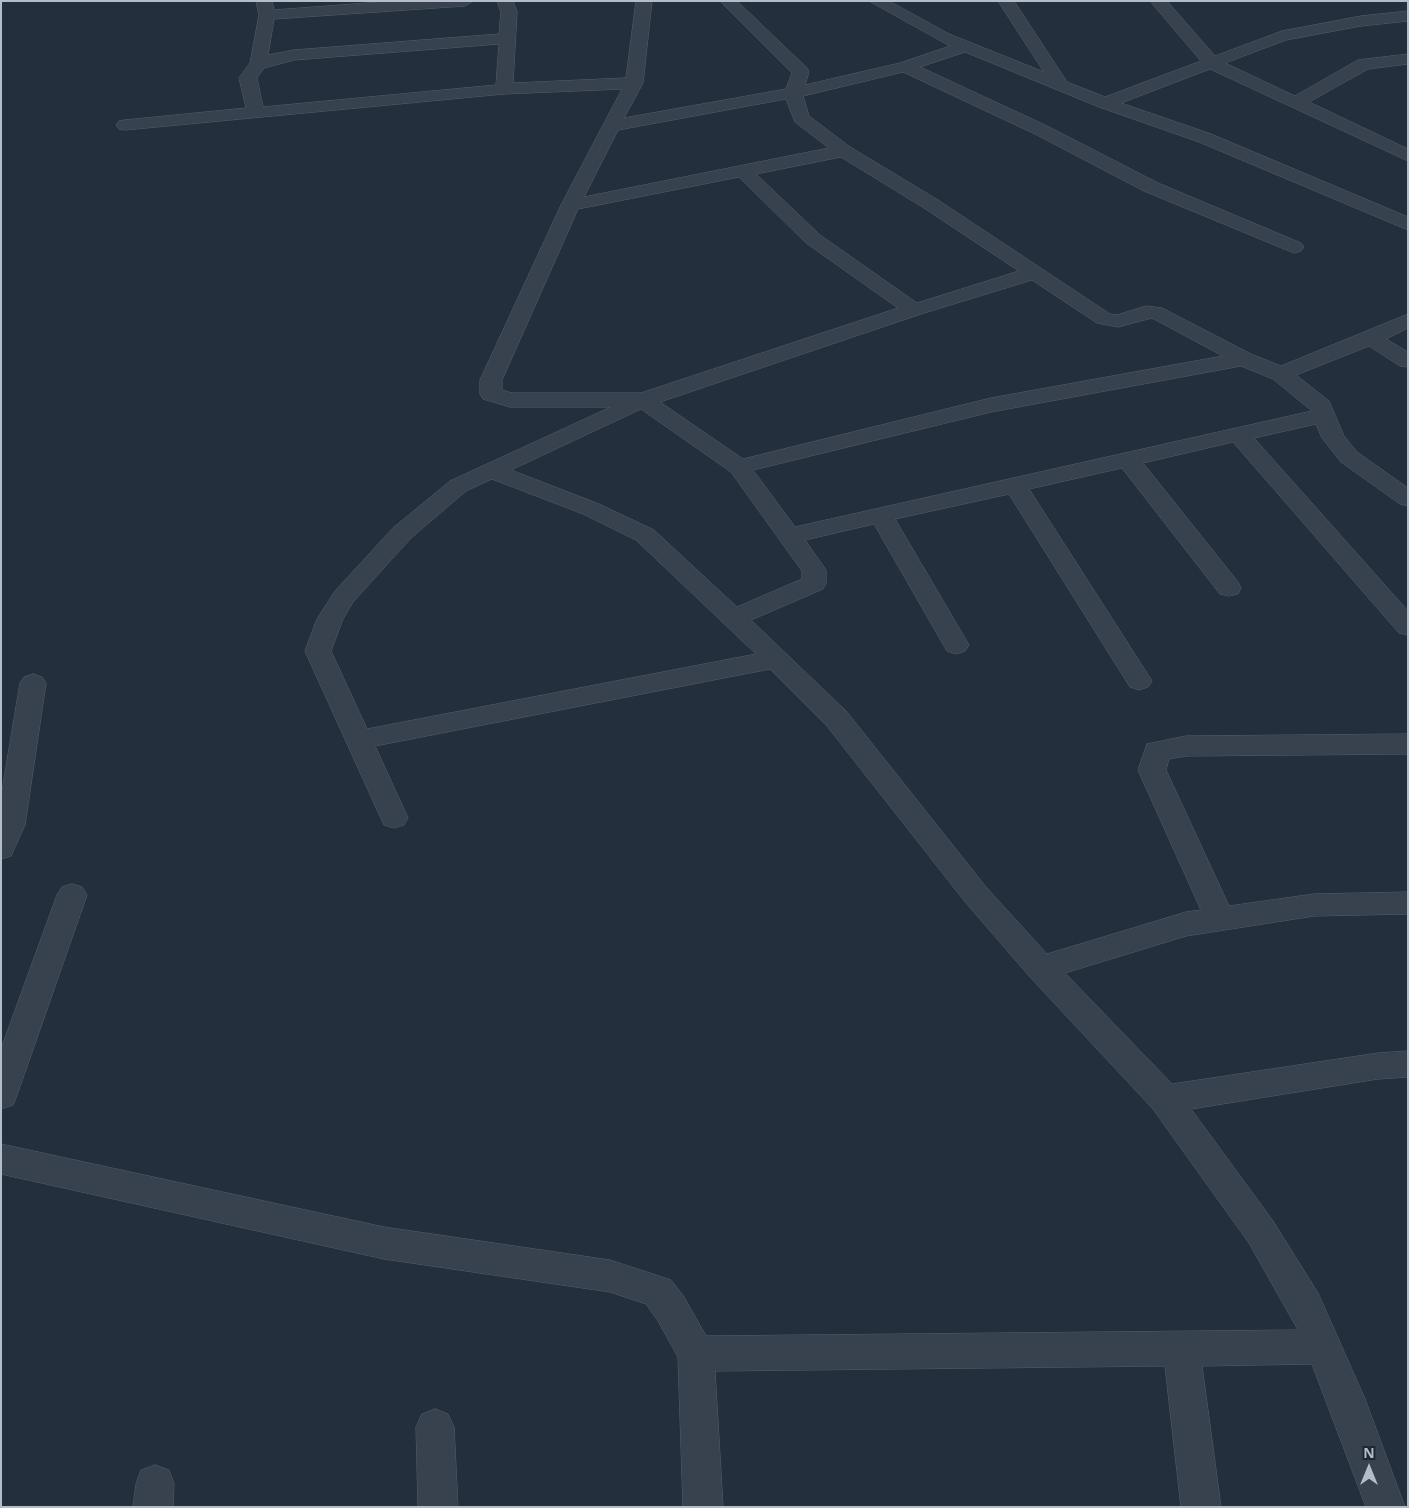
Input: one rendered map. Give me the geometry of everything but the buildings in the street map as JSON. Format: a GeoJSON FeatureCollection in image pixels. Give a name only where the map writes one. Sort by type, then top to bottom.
{"type":"FeatureCollection","features":[{"type":"Feature","properties":{"kind":"street"},"geometry":{"type":"LineString","coordinates":[[258,64],[266,8],[465,1]]}},
{"type":"Feature","properties":{"kind":"street"},"geometry":{"type":"LineString","coordinates":[[504,1],[509,12],[504,89]]}},
{"type":"Feature","properties":{"kind":"street"},"geometry":{"type":"LineString","coordinates":[[644,1],[634,83],[570,205],[491,380],[491,394],[510,400],[643,400],[739,467],[814,570],[814,583],[734,618]]}},
{"type":"Feature","properties":{"kind":"street"},"geometry":{"type":"LineString","coordinates":[[728,1],[801,72],[793,93],[801,118],[844,151],[1104,319],[1118,321],[1146,312],[1155,312],[1243,358],[1281,374],[1321,406],[1326,415],[1333,438],[1349,457],[1408,499]]}},
{"type":"Feature","properties":{"kind":"street"},"geometry":{"type":"LineString","coordinates":[[877,1],[943,37],[1106,103],[1205,138],[1408,224]]}},
{"type":"Feature","properties":{"kind":"street"},"geometry":{"type":"LineString","coordinates":[[1006,1],[1061,85]]}},
{"type":"Feature","properties":{"kind":"street"},"geometry":{"type":"LineString","coordinates":[[1158,1],[1213,64],[1408,156]]}},
{"type":"Feature","properties":{"kind":"street"},"geometry":{"type":"LineString","coordinates":[[1106,103],[1213,64],[1282,36],[1361,21],[1408,16]]}},
{"type":"Feature","properties":{"kind":"street"},"geometry":{"type":"LineString","coordinates":[[256,113],[248,78],[251,71],[258,64],[275,58],[507,38]]}},
{"type":"Feature","properties":{"kind":"street"},"geometry":{"type":"LineString","coordinates":[[611,126],[793,93],[906,67],[965,46]]}},
{"type":"Feature","properties":{"kind":"street"},"geometry":{"type":"LineString","coordinates":[[1296,103],[1364,64],[1408,59]]}},
{"type":"Feature","properties":{"kind":"street"},"geometry":{"type":"LineString","coordinates":[[906,67],[1041,130],[1151,187],[1294,248]]}},
{"type":"Feature","properties":{"kind":"street"},"geometry":{"type":"LineString","coordinates":[[125,125],[504,89],[634,83]]}},
{"type":"Feature","properties":{"kind":"street"},"geometry":{"type":"LineString","coordinates":[[570,205],[844,151]]}},
{"type":"Feature","properties":{"kind":"street"},"geometry":{"type":"LineString","coordinates":[[743,171],[813,239],[914,310]]}},
{"type":"Feature","properties":{"kind":"street"},"geometry":{"type":"LineString","coordinates":[[394,818],[318,651],[330,619],[344,597],[402,533],[458,486],[643,400],[914,310],[1035,273]]}},
{"type":"Feature","properties":{"kind":"street"},"geometry":{"type":"LineString","coordinates":[[1281,374],[1370,338],[1408,320]]}},
{"type":"Feature","properties":{"kind":"street"},"geometry":{"type":"LineString","coordinates":[[1370,338],[1408,361]]}},
{"type":"Feature","properties":{"kind":"street"},"geometry":{"type":"LineString","coordinates":[[739,467],[991,405],[1243,358]]}},
{"type":"Feature","properties":{"kind":"street"},"geometry":{"type":"LineString","coordinates":[[789,536],[1326,415]]}},
{"type":"Feature","properties":{"kind":"street"},"geometry":{"type":"LineString","coordinates":[[1239,435],[1408,627]]}},
{"type":"Feature","properties":{"kind":"street"},"geometry":{"type":"LineString","coordinates":[[1128,460],[1229,588]]}},
{"type":"Feature","properties":{"kind":"street"},"geometry":{"type":"LineString","coordinates":[[491,470],[591,508],[645,535],[734,618],[837,719],[976,895],[1041,968],[1165,1100],[1261,1232],[1305,1305],[1325,1347],[1386,1507]]}},
{"type":"Feature","properties":{"kind":"street"},"geometry":{"type":"LineString","coordinates":[[1015,486],[1139,680]]}},
{"type":"Feature","properties":{"kind":"street"},"geometry":{"type":"LineString","coordinates":[[880,516],[956,645]]}},
{"type":"Feature","properties":{"kind":"street"},"geometry":{"type":"LineString","coordinates":[[359,740],[776,659]]}},
{"type":"Feature","properties":{"kind":"street"},"geometry":{"type":"LineString","coordinates":[[1,848],[11,825],[32,683]]}},
{"type":"Feature","properties":{"kind":"street"},"geometry":{"type":"LineString","coordinates":[[1220,919],[1152,770],[1157,751],[1186,746],[1408,744]]}},
{"type":"Feature","properties":{"kind":"street"},"geometry":{"type":"LineString","coordinates":[[1,1095],[72,895]]}},
{"type":"Feature","properties":{"kind":"street"},"geometry":{"type":"LineString","coordinates":[[1041,968],[1186,924],[1314,905],[1408,903]]}},
{"type":"Feature","properties":{"kind":"street"},"geometry":{"type":"LineString","coordinates":[[1165,1100],[1378,1066],[1408,1064]]}},
{"type":"Feature","properties":{"kind":"street"},"geometry":{"type":"LineString","coordinates":[[1,1159],[384,1243],[610,1276],[658,1292],[671,1309],[696,1354],[703,1507]]}},
{"type":"Feature","properties":{"kind":"street"},"geometry":{"type":"LineString","coordinates":[[696,1354],[1181,1347],[1325,1347]]}},
{"type":"Feature","properties":{"kind":"street"},"geometry":{"type":"LineString","coordinates":[[1181,1347],[1201,1507]]}},
{"type":"Feature","properties":{"kind":"street"},"geometry":{"type":"LineString","coordinates":[[435,1427],[438,1507]]}}]}
